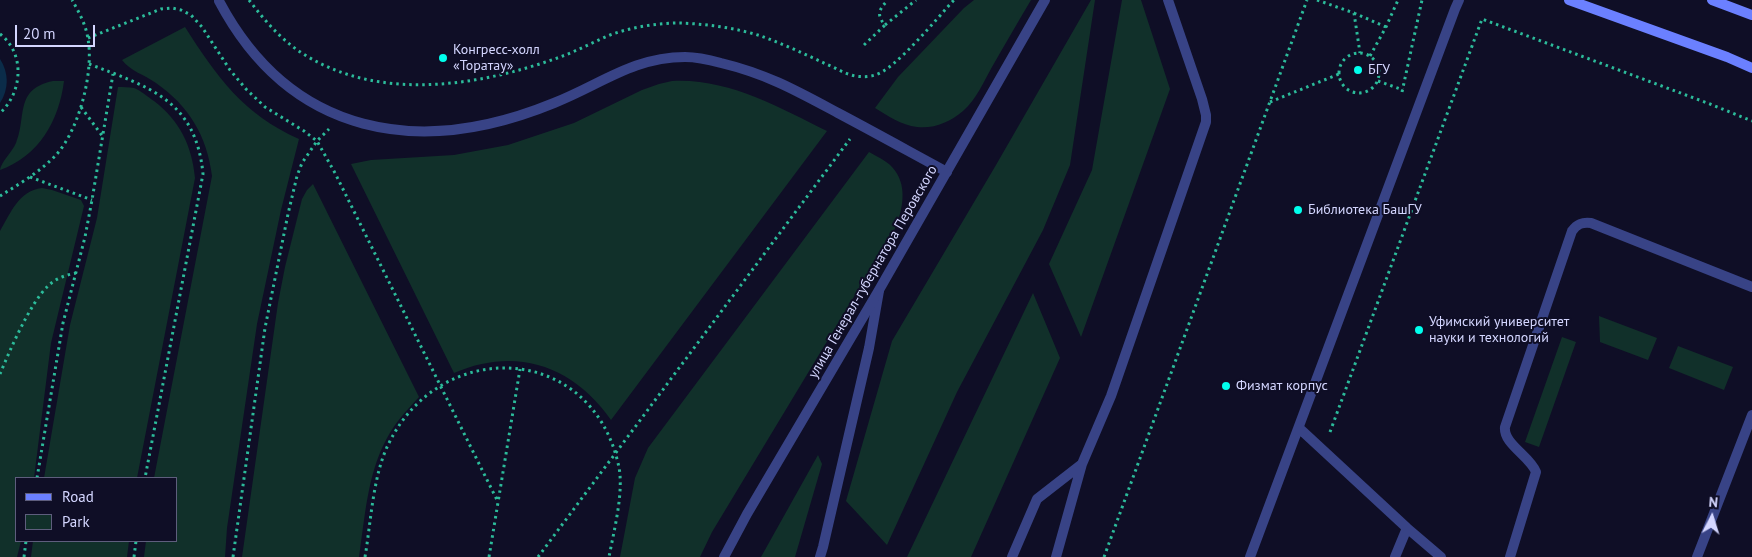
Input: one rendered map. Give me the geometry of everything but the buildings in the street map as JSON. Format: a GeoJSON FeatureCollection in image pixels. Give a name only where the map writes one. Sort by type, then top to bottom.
{"type":"FeatureCollection","features":[{"type":"Feature","properties":{"kind":"main road"},"geometry":{"type":"LineString","coordinates":[[1569,0],[1727,57],[1752,68]]}},
{"type":"Feature","properties":{"kind":"main road"},"geometry":{"type":"LineString","coordinates":[[1712,0],[1752,15]]}},
{"type":"Feature","properties":{"kind":"street","name":"улица Генерал-губернатора Перовского"},"geometry":{"type":"LineString","coordinates":[[724,557],[747,514],[879,290],[1045,0]]}},
{"type":"Feature","properties":{"kind":"street"},"geometry":{"type":"LineString","coordinates":[[1056,557],[1082,464],[1111,396],[1206,122],[1202,99],[1168,0]]}},
{"type":"Feature","properties":{"kind":"street"},"geometry":{"type":"LineString","coordinates":[[1250,557],[1455,9],[1460,0]]}},
{"type":"Feature","properties":{"kind":"street"},"geometry":{"type":"LineString","coordinates":[[219,1],[230,22],[244,42],[271,72],[296,92],[317,105],[362,124],[410,132],[458,130],[482,126],[556,103],[620,71],[641,63],[659,59],[686,57],[720,63],[764,75],[947,172]]}},
{"type":"Feature","properties":{"kind":"street"},"geometry":{"type":"LineString","coordinates":[[1510,557],[1536,472],[1518,448],[1508,440],[1504,432],[1572,231],[1575,227],[1585,222],[1591,222],[1752,288]]}},
{"type":"Feature","properties":{"kind":"street"},"geometry":{"type":"LineString","coordinates":[[820,557],[870,348],[879,290]]}},
{"type":"Feature","properties":{"kind":"street"},"geometry":{"type":"LineString","coordinates":[[1697,557],[1752,416]]}},
{"type":"Feature","properties":{"kind":"street"},"geometry":{"type":"LineString","coordinates":[[1299,428],[1407,528],[1442,557]]}},
{"type":"Feature","properties":{"kind":"street"},"geometry":{"type":"LineString","coordinates":[[1012,557],[1038,499],[1082,464]]}},
{"type":"Feature","properties":{"kind":"street"},"geometry":{"type":"LineString","coordinates":[[1395,557],[1407,528]]}},
{"type":"Feature","properties":{"kind":"path"},"geometry":{"type":"LineString","coordinates":[[0,196],[30,177],[56,154],[74,126],[89,64],[88,38],[83,21],[72,0]]}},
{"type":"Feature","properties":{"kind":"path"},"geometry":{"type":"LineString","coordinates":[[249,0],[282,38],[325,66],[354,77],[398,84],[432,84],[502,75],[562,56],[611,35],[636,27],[679,23],[727,28],[759,36],[846,73],[866,77],[875,76],[890,68],[954,0]]}},
{"type":"Feature","properties":{"kind":"path"},"geometry":{"type":"LineString","coordinates":[[885,25],[880,20],[879,12],[880,8],[888,0]]}},
{"type":"Feature","properties":{"kind":"path"},"geometry":{"type":"LineString","coordinates":[[864,45],[916,0]]}},
{"type":"Feature","properties":{"kind":"path"},"geometry":{"type":"LineString","coordinates":[[1104,557],[1306,0]]}},
{"type":"Feature","properties":{"kind":"path"},"geometry":{"type":"LineString","coordinates":[[1317,0],[1386,27]]}},
{"type":"Feature","properties":{"kind":"path"},"geometry":{"type":"LineString","coordinates":[[1370,56],[1398,0]]}},
{"type":"Feature","properties":{"kind":"path"},"geometry":{"type":"LineString","coordinates":[[1399,99],[1422,0]]}},
{"type":"Feature","properties":{"kind":"path"},"geometry":{"type":"LineString","coordinates":[[88,38],[161,9],[172,8],[181,10],[191,15],[202,27],[230,70],[264,107],[317,141],[335,172],[498,502]]}},
{"type":"Feature","properties":{"kind":"path"},"geometry":{"type":"LineString","coordinates":[[1354,13],[1360,53]]}},
{"type":"Feature","properties":{"kind":"path"},"geometry":{"type":"LineString","coordinates":[[1323,452],[1482,19],[1752,121]]}},
{"type":"Feature","properties":{"kind":"path"},"geometry":{"type":"LineString","coordinates":[[0,34],[13,49],[18,63],[18,78],[15,93],[0,113]]}},
{"type":"Feature","properties":{"kind":"path"},"geometry":{"type":"LineString","coordinates":[[1360,53],[1370,56],[1376,62],[1380,75],[1378,82],[1368,91],[1355,93],[1344,86],[1339,74],[1340,67],[1348,57],[1360,53]]}},
{"type":"Feature","properties":{"kind":"path"},"geometry":{"type":"LineString","coordinates":[[89,64],[153,90],[172,105],[189,125],[199,146],[203,174],[145,477]]}},
{"type":"Feature","properties":{"kind":"path"},"geometry":{"type":"LineString","coordinates":[[37,477],[63,324],[92,200],[113,74]]}},
{"type":"Feature","properties":{"kind":"path"},"geometry":{"type":"LineString","coordinates":[[1269,102],[1339,74]]}},
{"type":"Feature","properties":{"kind":"path"},"geometry":{"type":"LineString","coordinates":[[1378,82],[1402,90]]}},
{"type":"Feature","properties":{"kind":"path"},"geometry":{"type":"LineString","coordinates":[[80,106],[103,137]]}},
{"type":"Feature","properties":{"kind":"path"},"geometry":{"type":"LineString","coordinates":[[233,557],[265,328],[297,176],[302,163],[317,141],[342,116]]}},
{"type":"Feature","properties":{"kind":"path"},"geometry":{"type":"LineString","coordinates":[[538,557],[850,139]]}},
{"type":"Feature","properties":{"kind":"path"},"geometry":{"type":"LineString","coordinates":[[30,177],[92,200]]}},
{"type":"Feature","properties":{"kind":"path"},"geometry":{"type":"LineString","coordinates":[[0,374],[19,332],[44,290],[58,279],[76,273]]}},
{"type":"Feature","properties":{"kind":"path"},"geometry":{"type":"LineString","coordinates":[[365,557],[378,472],[388,443],[408,414],[423,399],[441,386],[478,371],[500,368],[520,369],[544,374],[569,386],[596,412],[609,436],[619,464],[620,482],[610,557]]}},
{"type":"Feature","properties":{"kind":"path"},"geometry":{"type":"LineString","coordinates":[[488,557],[520,369]]}},
{"type":"Feature","properties":{"kind":"path"},"geometry":{"type":"LineString","coordinates":[[24,557],[26,542]]}},
{"type":"Feature","properties":{"kind":"path"},"geometry":{"type":"LineString","coordinates":[[134,557],[136,542]]}},
{"type":"Feature","properties":{"kind":"green space"},"geometry":{"type":"Polygon","coordinates":[[[974,0],[1031,0],[968,107],[958,115],[936,126],[923,127],[911,126],[900,122],[875,108],[898,77],[974,0]]]}},
{"type":"Feature","properties":{"kind":"green space"},"geometry":{"type":"Polygon","coordinates":[[[1091,0],[1095,0],[1070,165],[1043,230],[957,392],[887,545],[846,501],[892,341],[1091,0]]]}},
{"type":"Feature","properties":{"kind":"green space"},"geometry":{"type":"Polygon","coordinates":[[[1122,0],[1141,0],[1170,89],[1081,337],[1049,264],[1092,170],[1122,0]]]}},
{"type":"Feature","properties":{"kind":"green space"},"geometry":{"type":"Polygon","coordinates":[[[185,27],[220,78],[247,106],[279,129],[299,139],[281,210],[257,324],[227,528],[225,557],[144,557],[146,542],[178,542],[178,477],[154,477],[212,176],[210,161],[201,135],[187,112],[168,92],[129,67],[122,60],[185,27]]]}},
{"type":"Feature","properties":{"kind":"green space"},"geometry":{"type":"Polygon","coordinates":[[[53,81],[64,81],[57,110],[45,135],[26,156],[0,170],[16,143],[27,97],[32,90],[53,81]]]}},
{"type":"Feature","properties":{"kind":"green space"},"geometry":{"type":"Polygon","coordinates":[[[672,81],[693,81],[733,89],[771,104],[827,131],[611,420],[596,401],[579,386],[561,374],[542,366],[500,361],[477,365],[454,373],[351,164],[371,160],[454,155],[508,145],[574,123],[642,90],[672,81]]]}},
{"type":"Feature","properties":{"kind":"green space"},"geometry":{"type":"Polygon","coordinates":[[[118,87],[134,88],[154,101],[178,126],[188,145],[195,178],[137,477],[44,477],[70,325],[97,218],[118,87]]]}},
{"type":"Feature","properties":{"kind":"green space"},"geometry":{"type":"Polygon","coordinates":[[[869,152],[890,165],[900,181],[903,196],[901,212],[896,227],[712,532],[700,557],[620,557],[635,478],[648,448],[869,152]]]}},
{"type":"Feature","properties":{"kind":"green space"},"geometry":{"type":"Polygon","coordinates":[[[313,184],[419,397],[393,428],[380,454],[368,497],[359,557],[242,557],[278,303],[302,199],[313,184]]]}},
{"type":"Feature","properties":{"kind":"green space"},"geometry":{"type":"Polygon","coordinates":[[[42,188],[52,190],[81,200],[84,206],[51,343],[34,477],[15,477],[15,542],[21,542],[17,557],[0,557],[0,231],[16,204],[27,193],[42,188]]]}},
{"type":"Feature","properties":{"kind":"green space"},"geometry":{"type":"Polygon","coordinates":[[[1033,293],[1060,358],[971,557],[907,557],[1033,293]]]}},
{"type":"Feature","properties":{"kind":"green space"},"geometry":{"type":"Polygon","coordinates":[[[1599,316],[1657,338],[1648,360],[1600,342],[1599,316]]]}},
{"type":"Feature","properties":{"kind":"green space"},"geometry":{"type":"Polygon","coordinates":[[[1562,337],[1576,342],[1539,447],[1525,442],[1562,337]]]}},
{"type":"Feature","properties":{"kind":"green space"},"geometry":{"type":"Polygon","coordinates":[[[1678,346],[1733,367],[1724,390],[1669,368],[1678,346]]]}},
{"type":"Feature","properties":{"kind":"green space"},"geometry":{"type":"Polygon","coordinates":[[[818,455],[822,464],[795,557],[761,557],[818,455]]]}},
{"type":"Feature","properties":{"kind":"green space"},"geometry":{"type":"Polygon","coordinates":[[[33,542],[129,542],[127,557],[31,557],[33,542]]]}},
{"type":"Feature","properties":{"kind":"water"},"geometry":{"type":"Polygon","coordinates":[[[0,59],[7,81],[0,103],[0,59]]]}},
{"type":"Feature","properties":{"kind":"place","name":"Конгресс-холл «Торатау»"},"geometry":{"type":"Point","coordinates":[443,58]}},
{"type":"Feature","properties":{"kind":"place","name":"БГУ"},"geometry":{"type":"Point","coordinates":[1358,70]}},
{"type":"Feature","properties":{"kind":"place","name":"Библиотека БашГУ"},"geometry":{"type":"Point","coordinates":[1298,210]}},
{"type":"Feature","properties":{"kind":"place","name":"Уфимский университет науки и технологий"},"geometry":{"type":"Point","coordinates":[1419,330]}},
{"type":"Feature","properties":{"kind":"place","name":"Физмат корпус"},"geometry":{"type":"Point","coordinates":[1226,386]}}]}
